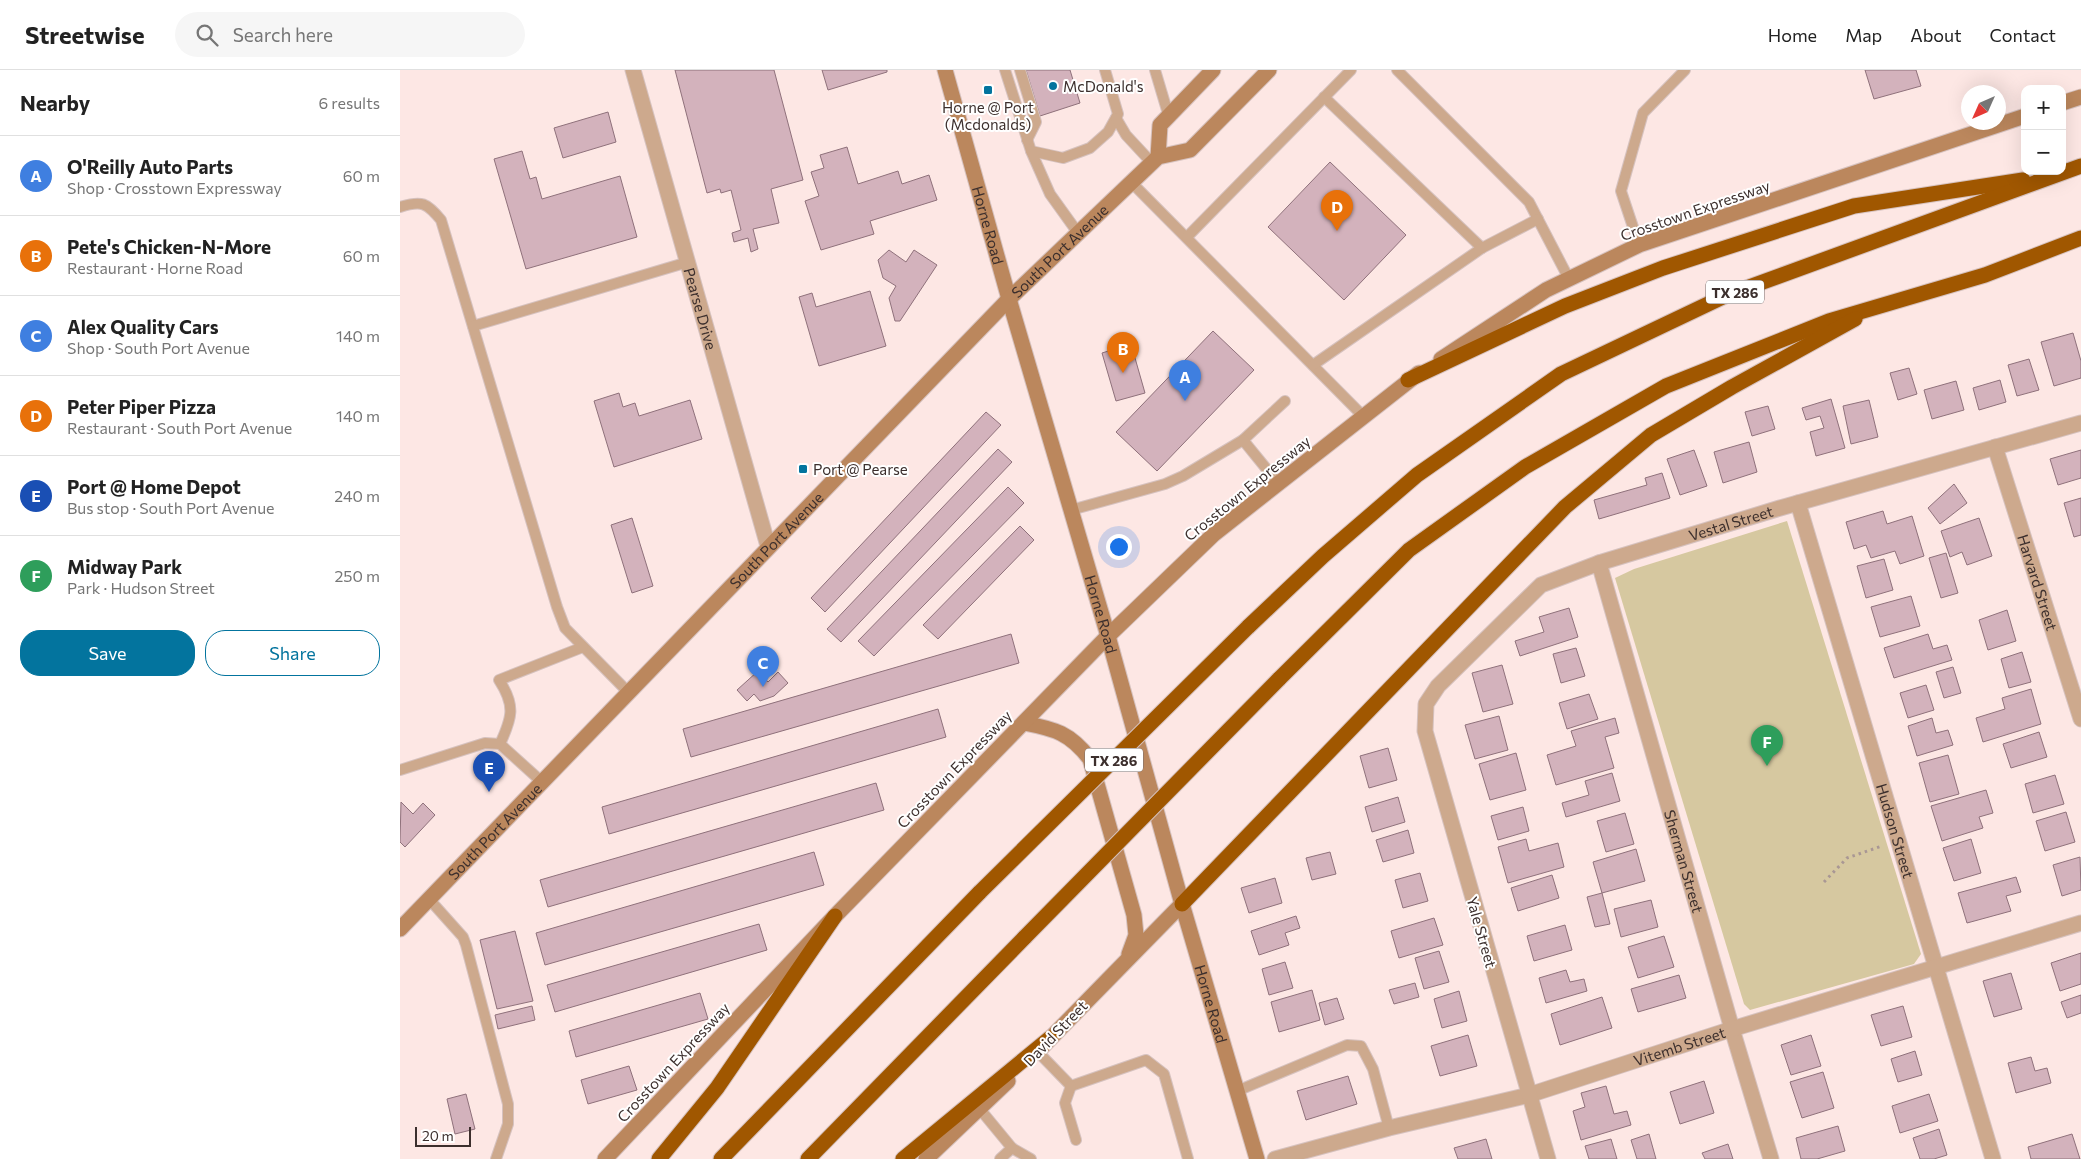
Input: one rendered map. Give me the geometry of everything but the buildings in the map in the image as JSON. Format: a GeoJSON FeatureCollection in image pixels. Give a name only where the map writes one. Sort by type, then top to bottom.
{"type":"FeatureCollection","features":[{"type":"Feature","properties":{"kind":"highway","name":"TX 286"},"geometry":{"type":"LineString","coordinates":[[2066,172],[2081,166]]}},
{"type":"Feature","properties":{"kind":"highway","name":"TX 286"},"geometry":{"type":"LineString","coordinates":[[721,1159],[980,892],[1248,627],[1322,556],[1417,475],[1561,374],[1727,294],[2057,175]]}},
{"type":"Feature","properties":{"kind":"highway"},"geometry":{"type":"LineString","coordinates":[[1408,380],[1565,306],[1662,268],[1854,206],[2057,175]]}},
{"type":"Feature","properties":{"kind":"highway"},"geometry":{"type":"LineString","coordinates":[[808,1159],[1409,550],[1524,466],[1666,386],[1829,321],[1985,275],[2081,238]]}},
{"type":"Feature","properties":{"kind":"highway"},"geometry":{"type":"LineString","coordinates":[[1182,904],[1565,507],[1650,435],[1732,387],[1881,306]]}},
{"type":"Feature","properties":{"kind":"highway"},"geometry":{"type":"LineString","coordinates":[[659,1159],[717,1088],[835,916]]}},
{"type":"Feature","properties":{"kind":"highway"},"geometry":{"type":"LineString","coordinates":[[903,1159],[1050,1038]]}},
{"type":"Feature","properties":{"kind":"main road","name":"Horne Road"},"geometry":{"type":"LineString","coordinates":[[944,70],[1108,636],[1182,904],[1257,1159]]}},
{"type":"Feature","properties":{"kind":"main road"},"geometry":{"type":"LineString","coordinates":[[1155,160],[1160,126],[1213,70]]}},
{"type":"Feature","properties":{"kind":"main road","name":"South Port Avenue"},"geometry":{"type":"LineString","coordinates":[[400,929],[768,546],[1009,299],[1155,160],[1190,150],[1269,70]]}},
{"type":"Feature","properties":{"kind":"main road"},"geometry":{"type":"LineString","coordinates":[[2066,102],[2081,97]]}},
{"type":"Feature","properties":{"kind":"main road","name":"Crosstown Expressway"},"geometry":{"type":"LineString","coordinates":[[605,1159],[835,916],[1108,636],[1214,534],[1408,380],[1546,290],[1639,245],[2021,117]]}},
{"type":"Feature","properties":{"kind":"main road"},"geometry":{"type":"LineString","coordinates":[[1024,723],[1052,728],[1067,735],[1080,746],[1090,759],[1134,915],[1136,935],[1128,958]]}},
{"type":"Feature","properties":{"kind":"main road","name":"David Street"},"geometry":{"type":"LineString","coordinates":[[926,1159],[1038,1052],[1182,904]]}},
{"type":"Feature","properties":{"kind":"street","name":"Pearse Drive"},"geometry":{"type":"LineString","coordinates":[[633,70],[768,546]]}},
{"type":"Feature","properties":{"kind":"street","name":"Vestal Street"},"geometry":{"type":"LineString","coordinates":[[1426,704],[1438,686],[1541,584],[1599,564],[1798,503],[2081,423]]}},
{"type":"Feature","properties":{"kind":"street","name":"Harvard Street"},"geometry":{"type":"LineString","coordinates":[[1995,448],[2081,719]]}},
{"type":"Feature","properties":{"kind":"street","name":"Hudson Street"},"geometry":{"type":"LineString","coordinates":[[1798,503],[1993,1159]]}},
{"type":"Feature","properties":{"kind":"street","name":"Sherman Street"},"geometry":{"type":"LineString","coordinates":[[1599,564],[1771,1159]]}},
{"type":"Feature","properties":{"kind":"street","name":"Yale Street"},"geometry":{"type":"LineString","coordinates":[[1426,704],[1425,731],[1548,1159]]}},
{"type":"Feature","properties":{"kind":"street","name":"Vitemb Street"},"geometry":{"type":"LineString","coordinates":[[1275,1159],[1389,1128],[1529,1094],[1732,1028],[2081,923]]}},
{"type":"Feature","properties":{"kind":"lane"},"geometry":{"type":"LineString","coordinates":[[1004,70],[1031,151],[1050,194],[1078,233]]}},
{"type":"Feature","properties":{"kind":"lane"},"geometry":{"type":"LineString","coordinates":[[1020,70],[1036,122],[1027,140]]}},
{"type":"Feature","properties":{"kind":"lane"},"geometry":{"type":"LineString","coordinates":[[1031,151],[1063,158],[1090,148],[1108,132],[1118,114],[1105,70]]}},
{"type":"Feature","properties":{"kind":"lane"},"geometry":{"type":"LineString","coordinates":[[1155,70],[1169,116]]}},
{"type":"Feature","properties":{"kind":"lane"},"geometry":{"type":"LineString","coordinates":[[1187,237],[1350,70]]}},
{"type":"Feature","properties":{"kind":"lane"},"geometry":{"type":"LineString","coordinates":[[1397,70],[1530,202],[1569,279]]}},
{"type":"Feature","properties":{"kind":"lane"},"geometry":{"type":"LineString","coordinates":[[1639,245],[1621,191],[1642,113],[1685,70]]}},
{"type":"Feature","properties":{"kind":"lane"},"geometry":{"type":"LineString","coordinates":[[1324,97],[1482,248]]}},
{"type":"Feature","properties":{"kind":"lane"},"geometry":{"type":"LineString","coordinates":[[1116,118],[1126,135],[1155,160]]}},
{"type":"Feature","properties":{"kind":"lane"},"geometry":{"type":"LineString","coordinates":[[1131,182],[1363,416]]}},
{"type":"Feature","properties":{"kind":"lane"},"geometry":{"type":"LineString","coordinates":[[400,207],[415,202],[429,206],[441,220],[557,607],[565,628],[628,692]]}},
{"type":"Feature","properties":{"kind":"lane"},"geometry":{"type":"LineString","coordinates":[[1313,365],[1482,248],[1538,219]]}},
{"type":"Feature","properties":{"kind":"lane"},"geometry":{"type":"LineString","coordinates":[[473,326],[688,262]]}},
{"type":"Feature","properties":{"kind":"lane"},"geometry":{"type":"LineString","coordinates":[[1071,510],[1165,484],[1183,476],[1243,440],[1285,401]]}},
{"type":"Feature","properties":{"kind":"lane"},"geometry":{"type":"LineString","coordinates":[[1243,440],[1278,483]]}},
{"type":"Feature","properties":{"kind":"lane"},"geometry":{"type":"LineString","coordinates":[[500,744],[510,722],[509,695],[499,680],[583,647]]}},
{"type":"Feature","properties":{"kind":"lane"},"geometry":{"type":"LineString","coordinates":[[400,770],[485,743],[500,744],[542,782]]}},
{"type":"Feature","properties":{"kind":"lane"},"geometry":{"type":"LineString","coordinates":[[429,898],[463,937],[466,944],[508,1104],[508,1124],[496,1159]]}},
{"type":"Feature","properties":{"kind":"lane"},"geometry":{"type":"LineString","coordinates":[[1237,1091],[1347,1046],[1361,1046],[1373,1069],[1389,1128]]}},
{"type":"Feature","properties":{"kind":"lane"},"geometry":{"type":"LineString","coordinates":[[1038,1052],[1071,1086]]}},
{"type":"Feature","properties":{"kind":"lane"},"geometry":{"type":"LineString","coordinates":[[1076,1140],[1064,1103],[1071,1086],[1146,1060],[1164,1074],[1188,1159]]}},
{"type":"Feature","properties":{"kind":"lane"},"geometry":{"type":"LineString","coordinates":[[980,1108],[1012,1148],[1031,1159]]}},
{"type":"Feature","properties":{"kind":"lane"},"geometry":{"type":"LineString","coordinates":[[1000,1159],[1012,1148]]}},
{"type":"Feature","properties":{"kind":"path"},"geometry":{"type":"LineString","coordinates":[[1824,882],[1847,858],[1882,846]]}},
{"type":"Feature","properties":{"kind":"shaded area"},"geometry":{"type":"Polygon","coordinates":[[[1787,521],[1921,954],[1914,964],[1750,1010],[1744,1004],[1615,578],[1634,569],[1787,521]]]}},
{"type":"Feature","properties":{"kind":"place","name":"McDonald's"},"geometry":{"type":"Point","coordinates":[1053,86]}},
{"type":"Feature","properties":{"kind":"place","name":"Horne @ Port (Mcdonalds)"},"geometry":{"type":"Point","coordinates":[988,90]}},
{"type":"Feature","properties":{"kind":"place","name":"Peter Piper Pizza"},"geometry":{"type":"Point","coordinates":[1337,231]}},
{"type":"Feature","properties":{"kind":"place","name":"Pete's Chicken-N-More"},"geometry":{"type":"Point","coordinates":[1123,373]}},
{"type":"Feature","properties":{"kind":"place","name":"O'Reilly Auto Parts"},"geometry":{"type":"Point","coordinates":[1185,401]}},
{"type":"Feature","properties":{"kind":"place","name":"Port @ Pearse"},"geometry":{"type":"Point","coordinates":[803,469]}},
{"type":"Feature","properties":{"kind":"place","name":"Alex Quality Cars"},"geometry":{"type":"Point","coordinates":[763,687]}},
{"type":"Feature","properties":{"kind":"place","name":"Midway Park"},"geometry":{"type":"Point","coordinates":[1767,766]}},
{"type":"Feature","properties":{"kind":"place","name":"Port @ Home Depot"},"geometry":{"type":"Point","coordinates":[489,792]}}]}
